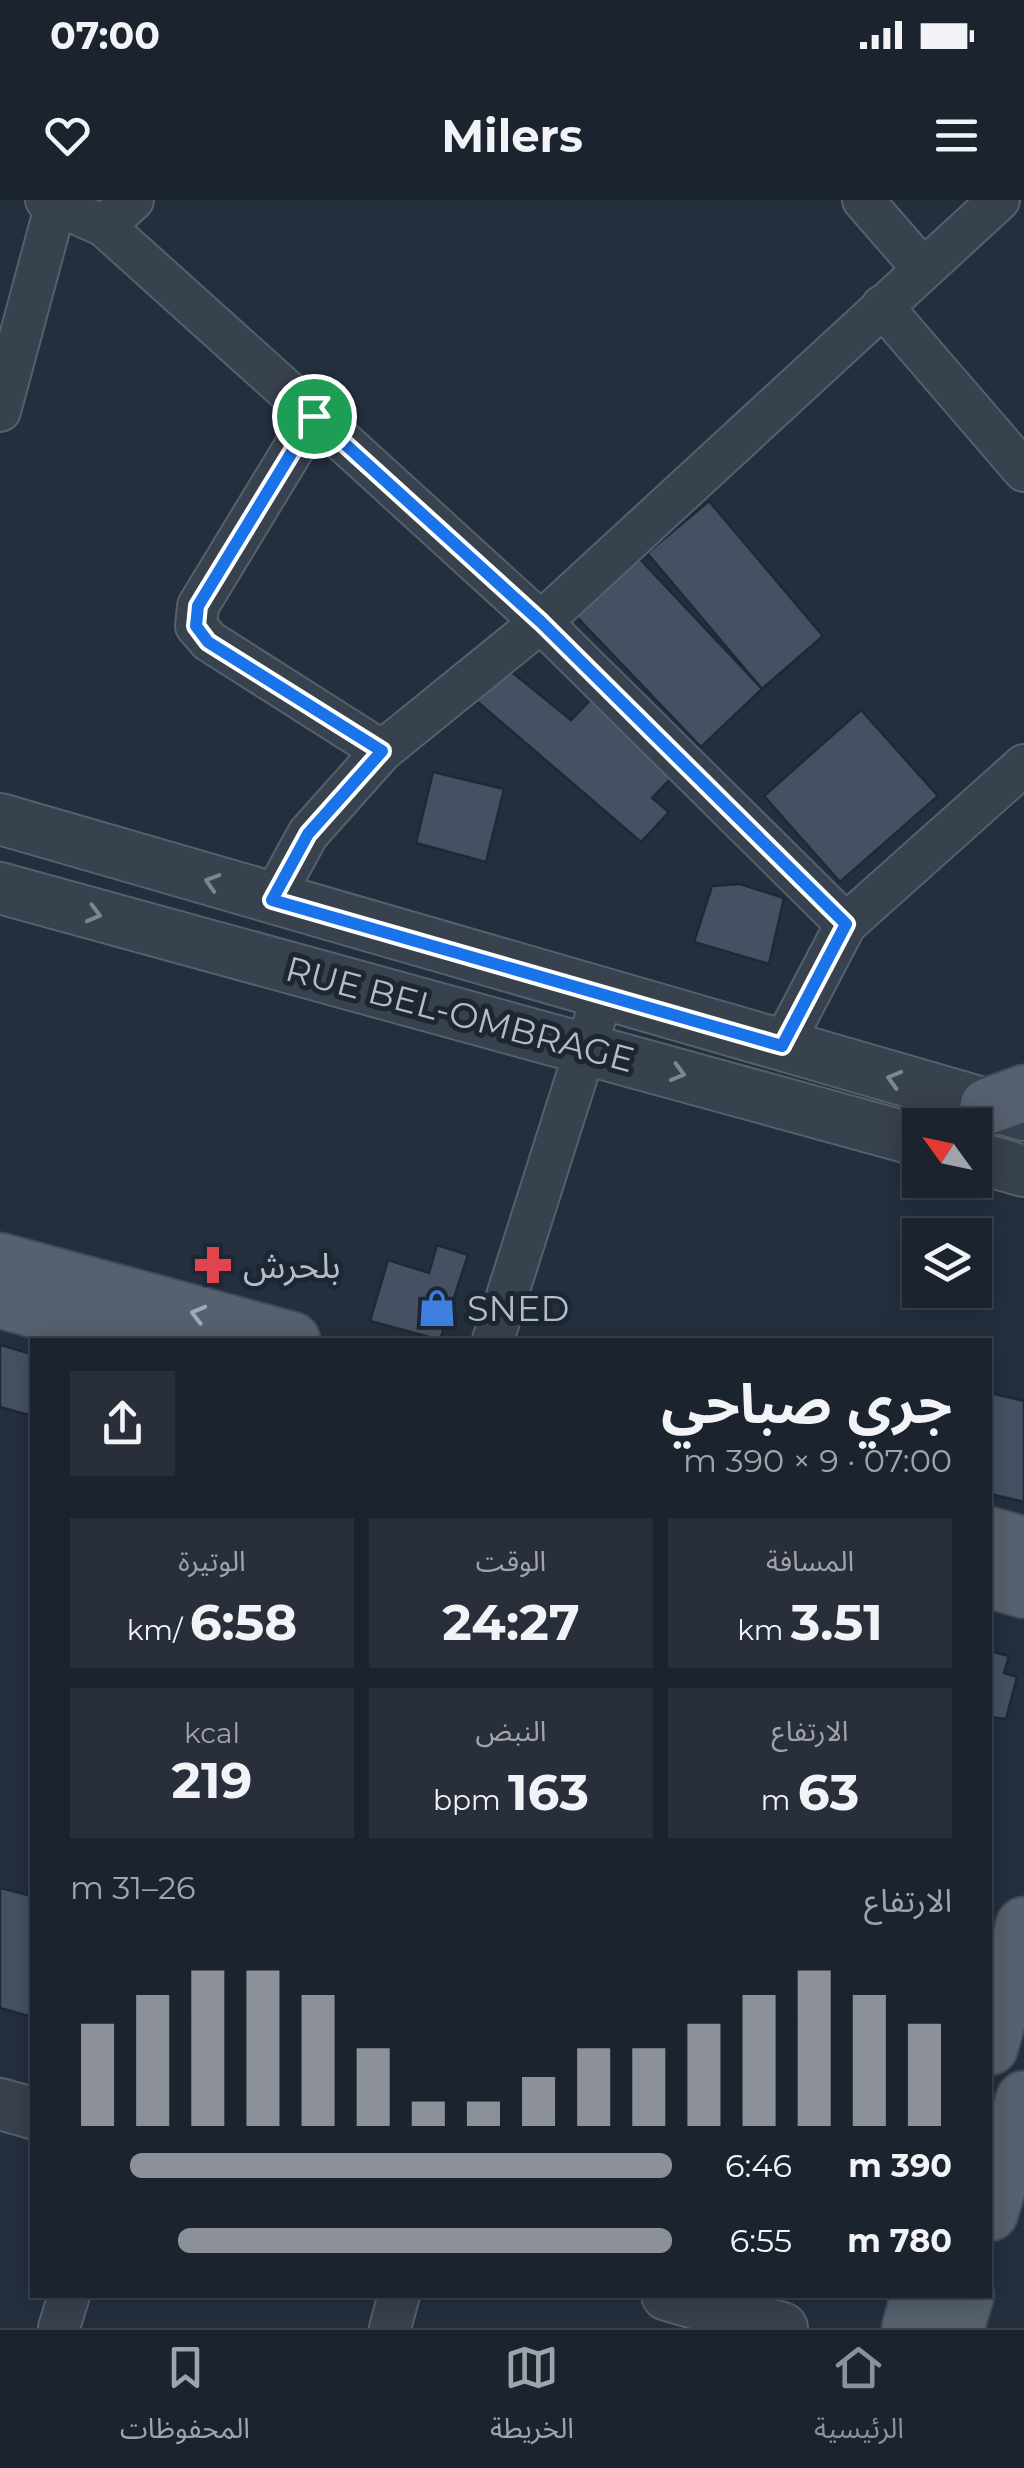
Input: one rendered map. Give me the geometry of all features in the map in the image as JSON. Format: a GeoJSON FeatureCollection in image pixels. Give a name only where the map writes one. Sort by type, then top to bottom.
{"type":"FeatureCollection","features":[{"type":"Feature","properties":{"kind":"main road"},"geometry":{"type":"LineString","coordinates":[[0,1260],[285,1338]]}},
{"type":"Feature","properties":{"kind":"main road"},"geometry":{"type":"LineString","coordinates":[[0,1300],[137,1338]]}},
{"type":"Feature","properties":{"kind":"main road"},"geometry":{"type":"LineString","coordinates":[[992,1537],[1024,1545]]}},
{"type":"Feature","properties":{"kind":"main road"},"geometry":{"type":"LineString","coordinates":[[992,1581],[1024,1590]]}},
{"type":"Feature","properties":{"kind":"main road"},"geometry":{"type":"LineString","coordinates":[[992,2040],[1024,1926]]}},
{"type":"Feature","properties":{"kind":"main road"},"geometry":{"type":"LineString","coordinates":[[992,2206],[1024,2098]]}},
{"type":"Feature","properties":{"kind":"main road"},"geometry":{"type":"LineString","coordinates":[[910,2328],[918,2298]]}},
{"type":"Feature","properties":{"kind":"main road"},"geometry":{"type":"LineString","coordinates":[[956,2328],[965,2298]]}},
{"type":"Feature","properties":{"kind":"street"},"geometry":{"type":"LineString","coordinates":[[863,200],[923,269]]}},
{"type":"Feature","properties":{"kind":"street"},"geometry":{"type":"LineString","coordinates":[[272,900],[308,834],[382,751],[541,622],[999,200]]}},
{"type":"Feature","properties":{"kind":"street"},"geometry":{"type":"LineString","coordinates":[[0,412],[53,202],[118,213],[314,416],[541,622],[846,924]]}},
{"type":"Feature","properties":{"kind":"street"},"geometry":{"type":"LineString","coordinates":[[882,306],[1024,471]]}},
{"type":"Feature","properties":{"kind":"street"},"geometry":{"type":"LineString","coordinates":[[314,416],[198,606],[196,626],[208,642],[382,751]]}},
{"type":"Feature","properties":{"kind":"street"},"geometry":{"type":"LineString","coordinates":[[782,1046],[846,924],[1024,765]]}},
{"type":"Feature","properties":{"kind":"street","name":"RUE BEL-OMBRAGE"},"geometry":{"type":"LineString","coordinates":[[0,819],[782,1046],[1003,1118],[1024,1170]]}},
{"type":"Feature","properties":{"kind":"street","name":"RUE BEL-OMBRAGE"},"geometry":{"type":"LineString","coordinates":[[0,888],[902,1136]]}},
{"type":"Feature","properties":{"kind":"street"},"geometry":{"type":"LineString","coordinates":[[494,1338],[603,994]]}},
{"type":"Feature","properties":{"kind":"street"},"geometry":{"type":"LineString","coordinates":[[0,2104],[30,2112]]}},
{"type":"Feature","properties":{"kind":"street"},"geometry":{"type":"LineString","coordinates":[[59,2328],[68,2298]]}},
{"type":"Feature","properties":{"kind":"street"},"geometry":{"type":"LineString","coordinates":[[390,2328],[397,2298]]}},
{"type":"Feature","properties":{"kind":"street"},"geometry":{"type":"LineString","coordinates":[[678,2298],[782,2328]]}},
{"type":"Feature","properties":{"kind":"building"},"geometry":{"type":"Polygon","coordinates":[[[709,501],[823,636],[762,689],[647,553],[709,501]]]}},
{"type":"Feature","properties":{"kind":"building"},"geometry":{"type":"Polygon","coordinates":[[[637,556],[762,689],[701,747],[575,615],[637,556]]]}},
{"type":"Feature","properties":{"kind":"building"},"geometry":{"type":"Polygon","coordinates":[[[497,660],[571,720],[601,689],[684,765],[652,798],[669,812],[641,842],[465,691],[497,660]]]}},
{"type":"Feature","properties":{"kind":"building"},"geometry":{"type":"Polygon","coordinates":[[[861,710],[938,796],[840,882],[764,796],[861,710]]]}},
{"type":"Feature","properties":{"kind":"building"},"geometry":{"type":"Polygon","coordinates":[[[433,772],[504,789],[486,862],[416,843],[433,772]]]}},
{"type":"Feature","properties":{"kind":"building"},"geometry":{"type":"Polygon","coordinates":[[[740,884],[784,898],[769,964],[694,942],[712,886],[740,884]]]}},
{"type":"Feature","properties":{"kind":"building"},"geometry":{"type":"Polygon","coordinates":[[[437,1245],[468,1255],[441,1338],[370,1321],[388,1260],[429,1273],[437,1245]]]}},
{"type":"Feature","properties":{"kind":"building"},"geometry":{"type":"Polygon","coordinates":[[[0,1345],[30,1353],[30,1415],[0,1407],[0,1345]]]}},
{"type":"Feature","properties":{"kind":"building"},"geometry":{"type":"Polygon","coordinates":[[[992,1393],[1024,1401],[1024,1502],[992,1494],[992,1393]]]}},
{"type":"Feature","properties":{"kind":"building"},"geometry":{"type":"Polygon","coordinates":[[[992,1652],[1009,1656],[1004,1673],[1017,1677],[1006,1719],[992,1717],[992,1652]]]}},
{"type":"Feature","properties":{"kind":"building"},"geometry":{"type":"Polygon","coordinates":[[[0,1888],[30,1896],[30,2016],[0,2008],[0,1888]]]}},
{"type":"Feature","properties":{"kind":"place","name":"بلحرش"},"geometry":{"type":"Point","coordinates":[213,1265]}},
{"type":"Feature","properties":{"kind":"place","name":"SNED"},"geometry":{"type":"Point","coordinates":[437,1308]}},
{"type":"Feature","properties":{"kind":"route"},"geometry":{"type":"LineString","coordinates":[[314,416],[541,622],[846,924],[782,1046],[272,900],[308,834],[382,751],[208,642],[196,626],[198,606],[314,416]]}}]}
